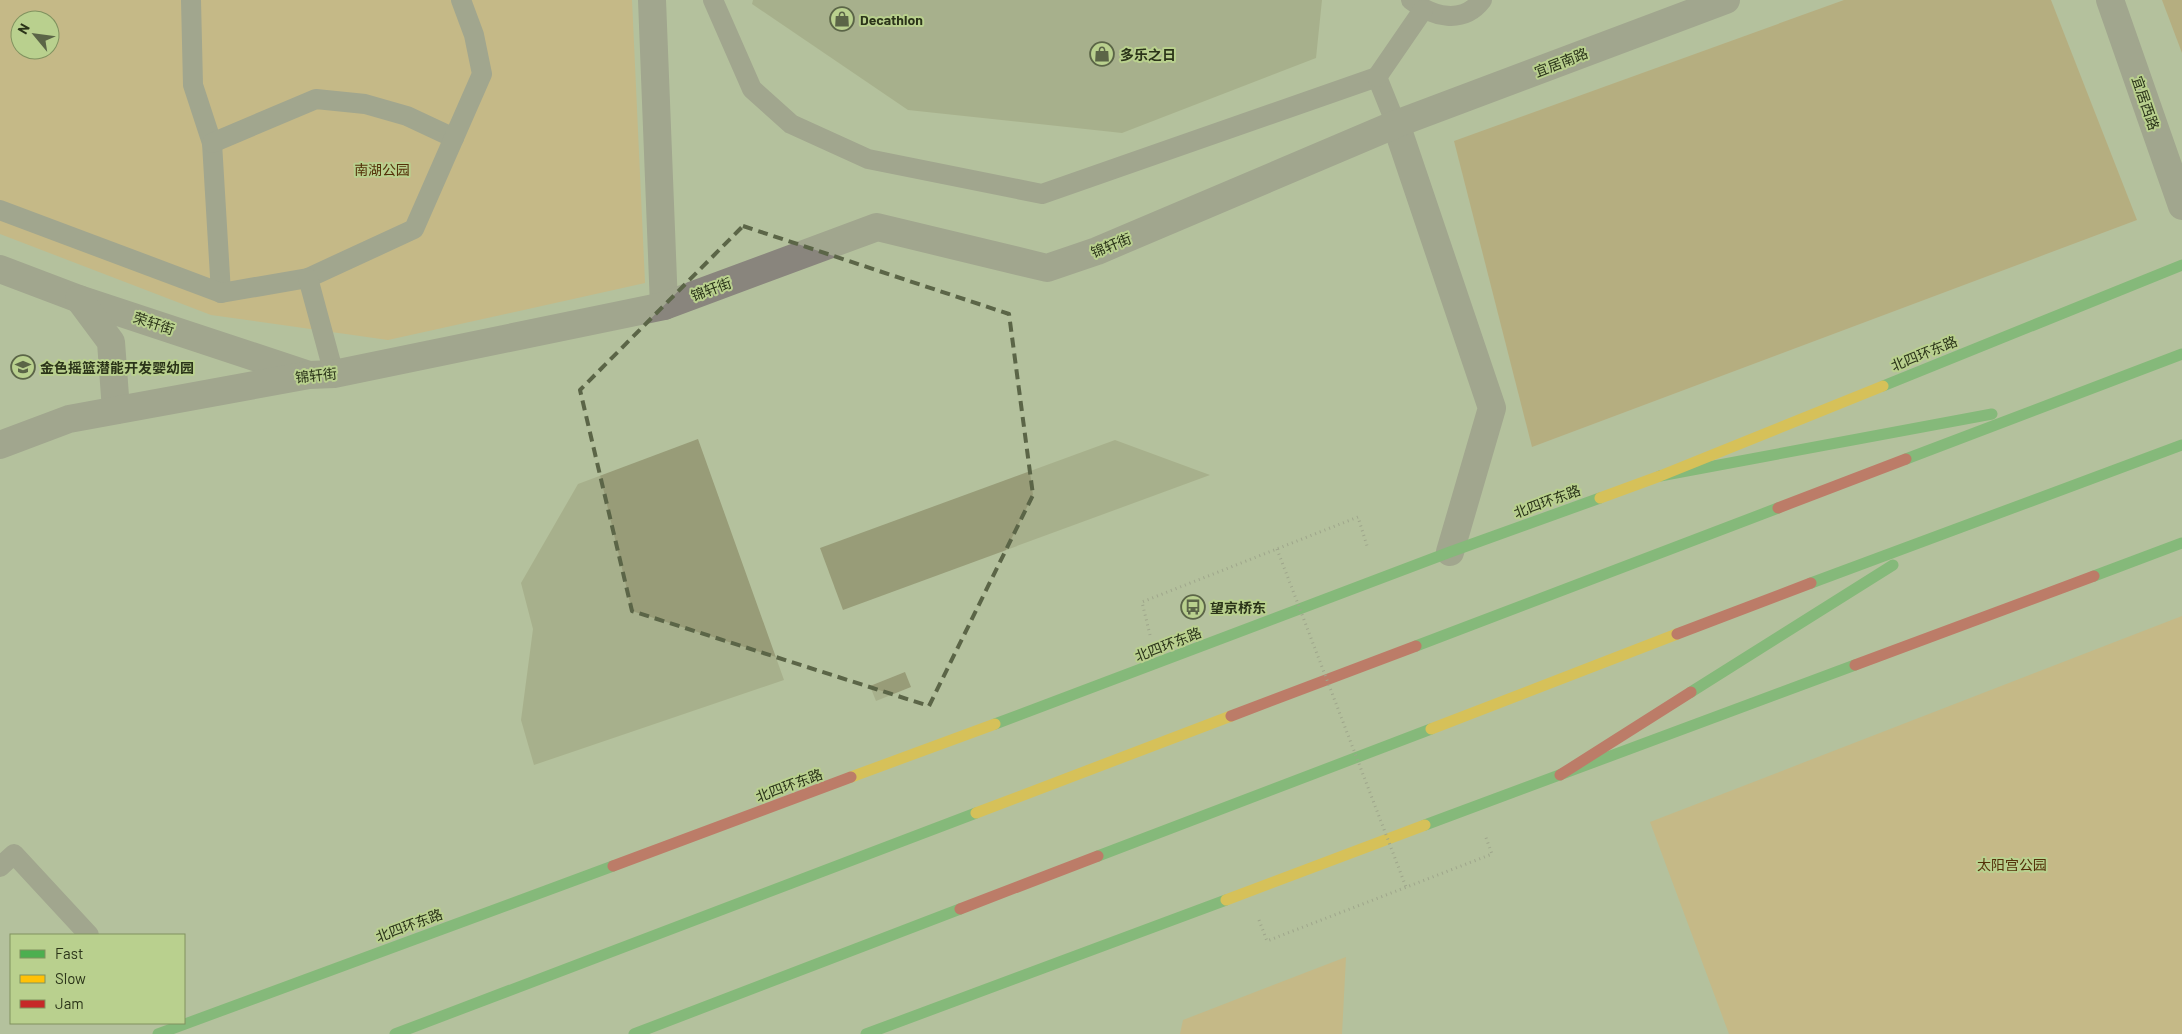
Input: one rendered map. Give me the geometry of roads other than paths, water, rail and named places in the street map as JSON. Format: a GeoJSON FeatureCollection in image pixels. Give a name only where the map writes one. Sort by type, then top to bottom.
{"type":"FeatureCollection","features":[{"type":"Feature","properties":{"kind":"main road","name":"北四环东路"},"geometry":{"type":"LineString","coordinates":[[185,1021],[1157,664],[1450,552],[1660,476],[2182,265]]}},
{"type":"Feature","properties":{"kind":"main road"},"geometry":{"type":"LineString","coordinates":[[395,1034],[2182,354]]}},
{"type":"Feature","properties":{"kind":"main road"},"geometry":{"type":"LineString","coordinates":[[1660,476],[2062,401]]}},
{"type":"Feature","properties":{"kind":"main road"},"geometry":{"type":"LineString","coordinates":[[634,1034],[1945,532],[2182,445]]}},
{"type":"Feature","properties":{"kind":"main road"},"geometry":{"type":"LineString","coordinates":[[1560,775],[1945,532]]}},
{"type":"Feature","properties":{"kind":"main road"},"geometry":{"type":"LineString","coordinates":[[866,1034],[2182,543]]}},
{"type":"Feature","properties":{"kind":"street"},"geometry":{"type":"LineString","coordinates":[[652,0],[664,306]]}},
{"type":"Feature","properties":{"kind":"street","name":"宜居南路"},"geometry":{"type":"LineString","coordinates":[[1396,124],[1726,0]]}},
{"type":"Feature","properties":{"kind":"street","name":"宜居西路"},"geometry":{"type":"LineString","coordinates":[[2110,0],[2182,206]]}},
{"type":"Feature","properties":{"kind":"street"},"geometry":{"type":"LineString","coordinates":[[1396,124],[1492,408],[1450,552]]}},
{"type":"Feature","properties":{"kind":"street","name":"锦轩街"},"geometry":{"type":"LineString","coordinates":[[0,445],[69,419],[321,375],[664,306],[878,227],[1047,268],[1097,251],[1396,124]]}},
{"type":"Feature","properties":{"kind":"street","name":"荣轩街"},"geometry":{"type":"LineString","coordinates":[[0,269],[79,299],[321,375]]}},
{"type":"Feature","properties":{"kind":"street"},"geometry":{"type":"LineString","coordinates":[[79,299],[111,342],[116,410]]}},
{"type":"Feature","properties":{"kind":"lane"},"geometry":{"type":"LineString","coordinates":[[190,0],[193,85],[212,143],[221,293]]}},
{"type":"Feature","properties":{"kind":"lane"},"geometry":{"type":"LineString","coordinates":[[0,210],[221,293],[308,278],[414,229],[482,74],[474,35],[461,0]]}},
{"type":"Feature","properties":{"kind":"lane"},"geometry":{"type":"LineString","coordinates":[[713,0],[752,89],[791,124],[868,159],[1042,194],[1377,77],[1417,5],[1437,15],[1452,16],[1467,12],[1482,0]]}},
{"type":"Feature","properties":{"kind":"lane"},"geometry":{"type":"LineString","coordinates":[[1377,77],[1396,124]]}},
{"type":"Feature","properties":{"kind":"lane"},"geometry":{"type":"LineString","coordinates":[[212,143],[316,99],[365,104],[407,116],[454,138]]}},
{"type":"Feature","properties":{"kind":"lane"},"geometry":{"type":"LineString","coordinates":[[308,278],[321,375]]}},
{"type":"Feature","properties":{"kind":"lane"},"geometry":{"type":"LineString","coordinates":[[0,867],[14,854],[88,934]]}},
{"type":"Feature","properties":{"kind":"place","name":"Decathlon"},"geometry":{"type":"Point","coordinates":[842,19]}},
{"type":"Feature","properties":{"kind":"place","name":"多乐之日"},"geometry":{"type":"Point","coordinates":[1102,54]}},
{"type":"Feature","properties":{"kind":"place","name":"金色摇篮潜能开发婴幼园"},"geometry":{"type":"Point","coordinates":[23,367]}},
{"type":"Feature","properties":{"kind":"place","name":"望京桥东"},"geometry":{"type":"Point","coordinates":[1193,607]}},
{"type":"Feature","properties":{"kind":"park label","name":"南湖公园"},"geometry":{"type":"Point","coordinates":[382,169]}},
{"type":"Feature","properties":{"kind":"park label","name":"太阳宫公园"},"geometry":{"type":"Point","coordinates":[2012,864]}}]}
